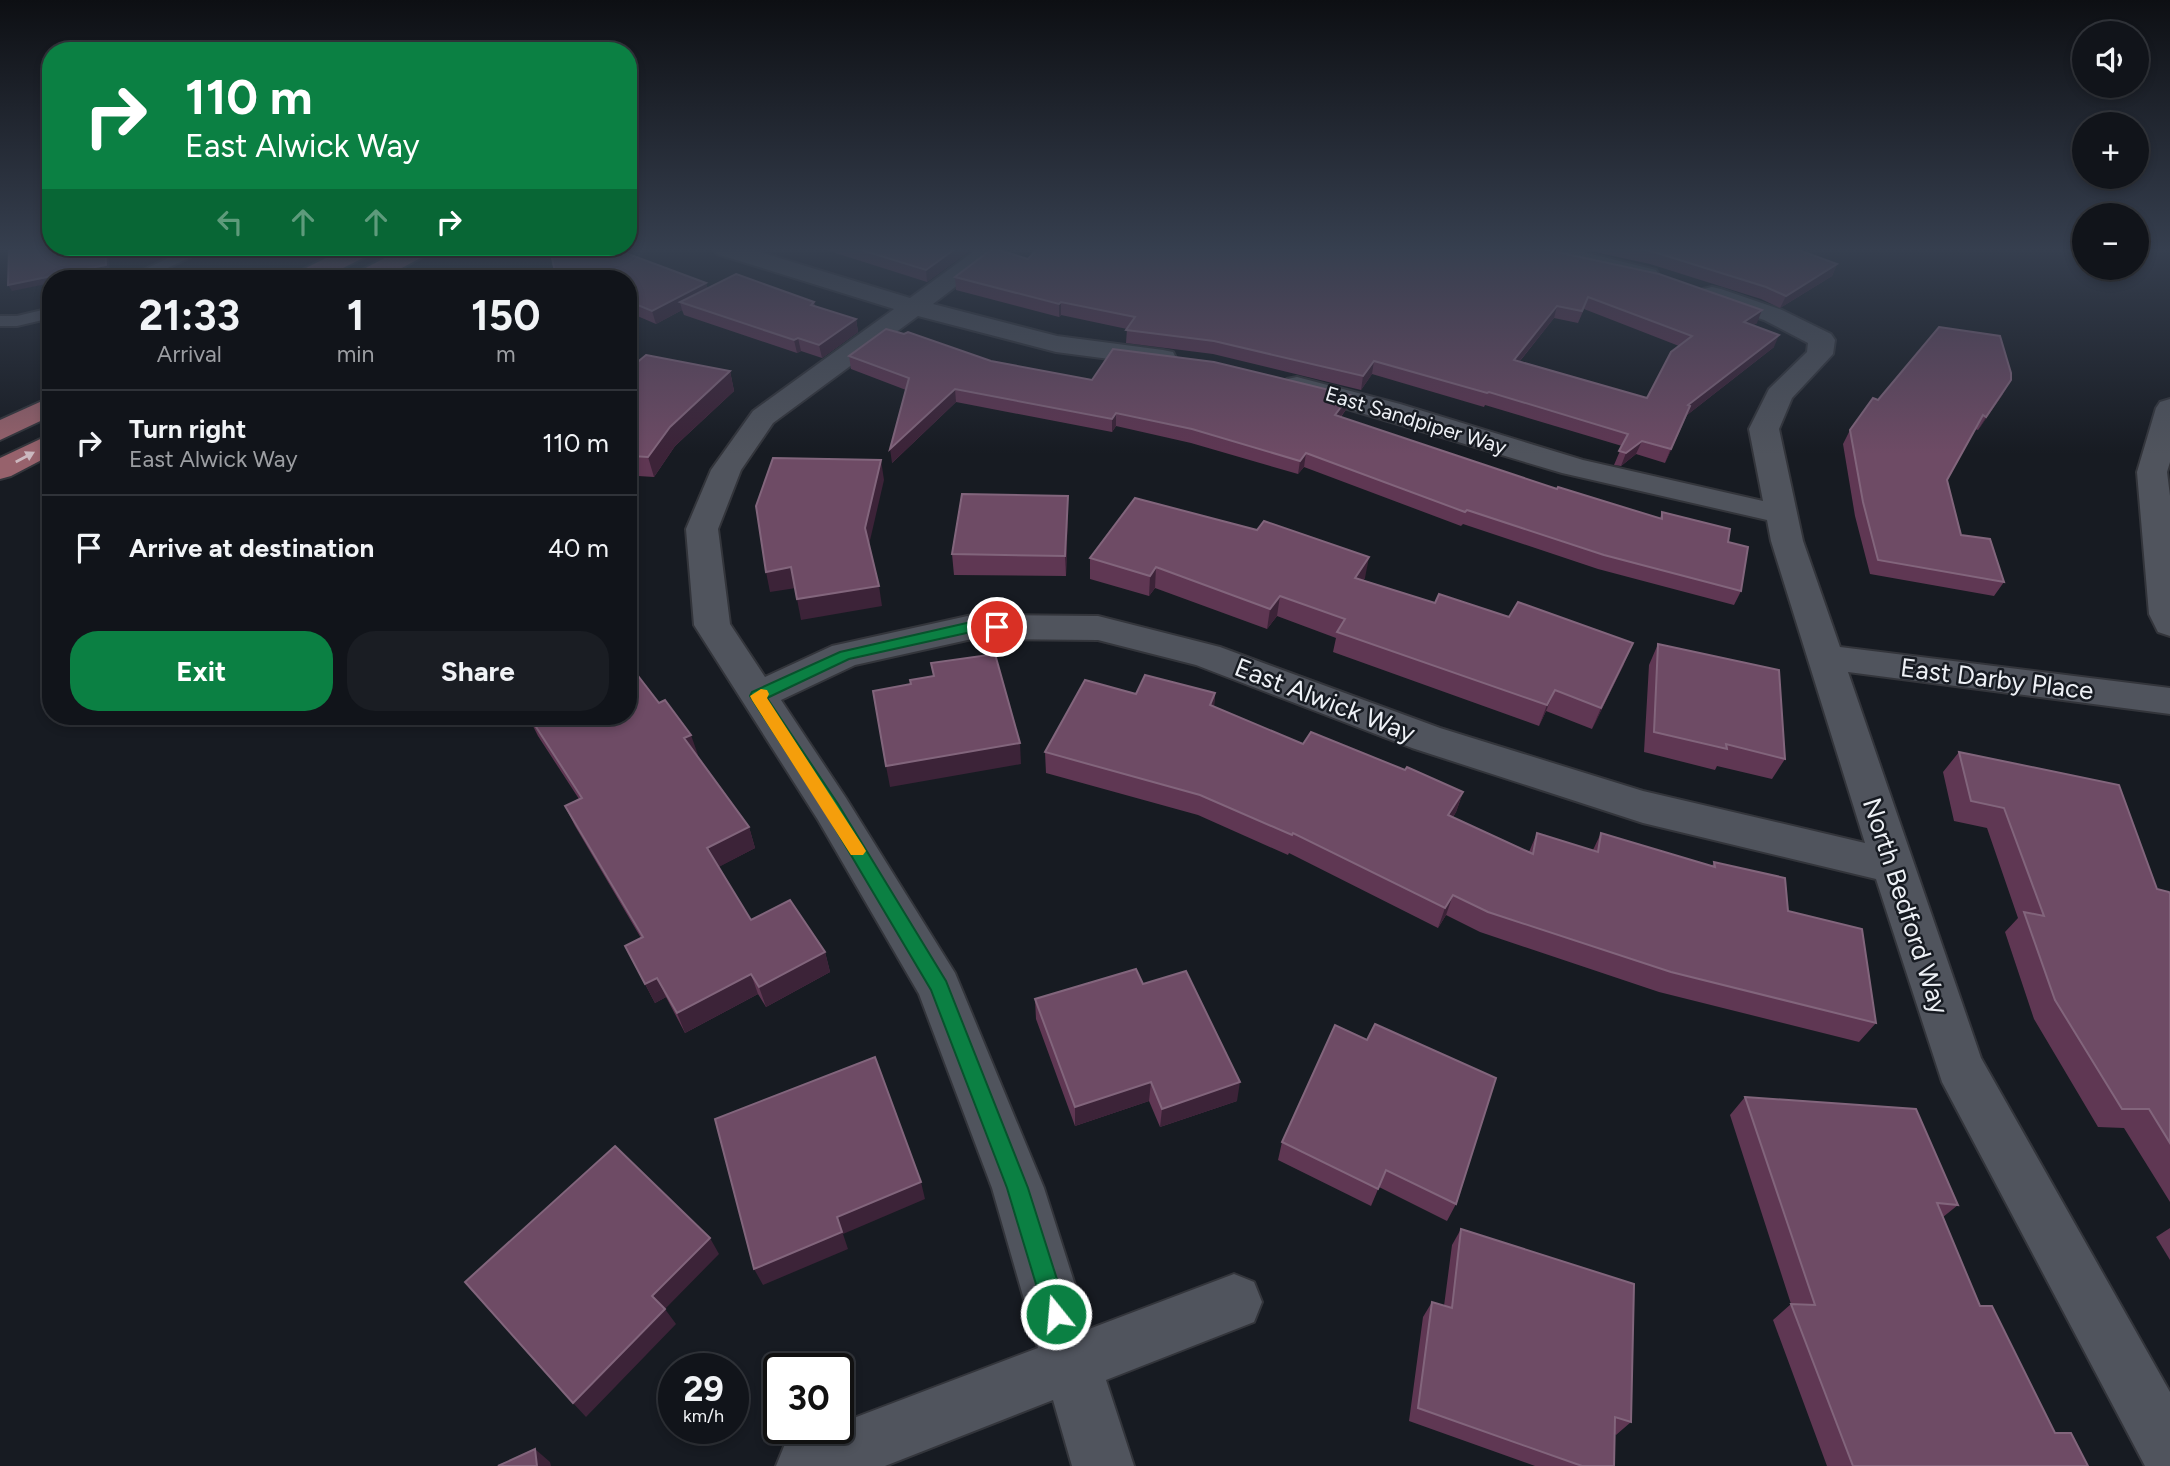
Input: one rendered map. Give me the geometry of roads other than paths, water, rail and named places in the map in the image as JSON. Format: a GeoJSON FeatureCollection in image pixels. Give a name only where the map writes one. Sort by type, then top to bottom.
{"type":"FeatureCollection","features":[{"type":"Feature","properties":{"kind":"main road"},"geometry":{"type":"LineString","coordinates":[[0,431],[42,410]]}},
{"type":"Feature","properties":{"kind":"main road"},"geometry":{"type":"LineString","coordinates":[[0,470],[42,448]]}},
{"type":"Feature","properties":{"kind":"street"},"geometry":{"type":"LineString","coordinates":[[899,317],[764,417],[726,470],[702,529],[712,625],[832,809],[939,987],[1018,1188],[1102,1466]]}},
{"type":"Feature","properties":{"kind":"street"},"geometry":{"type":"LineString","coordinates":[[953,317],[1056,344],[1187,361]]}},
{"type":"Feature","properties":{"kind":"street","name":"North Bedford Way"},"geometry":{"type":"LineString","coordinates":[[1778,317],[1822,340],[1820,354],[1779,395],[1764,429],[1787,541],[1959,1066],[2170,1451]]}},
{"type":"Feature","properties":{"kind":"street","name":"East Sandpiper Way"},"geometry":{"type":"LineString","coordinates":[[1266,378],[1360,400],[1544,458],[1637,483],[1782,514]]}},
{"type":"Feature","properties":{"kind":"street"},"geometry":{"type":"LineString","coordinates":[[2170,408],[2152,472],[2166,614],[2170,624]]}},
{"type":"Feature","properties":{"kind":"street","name":"East Alwick Way"},"geometry":{"type":"LineString","coordinates":[[757,696],[845,655],[971,627],[1098,628],[1207,656],[1426,738],[1643,807],[1893,866]]}},
{"type":"Feature","properties":{"kind":"street","name":"East Darby Place"},"geometry":{"type":"LineString","coordinates":[[1825,657],[2170,701]]}},
{"type":"Feature","properties":{"kind":"street"},"geometry":{"type":"LineString","coordinates":[[807,1466],[1234,1302]]}},
{"type":"Feature","properties":{"kind":"lane"},"geometry":{"type":"LineString","coordinates":[[0,321],[32,317]]}}]}
